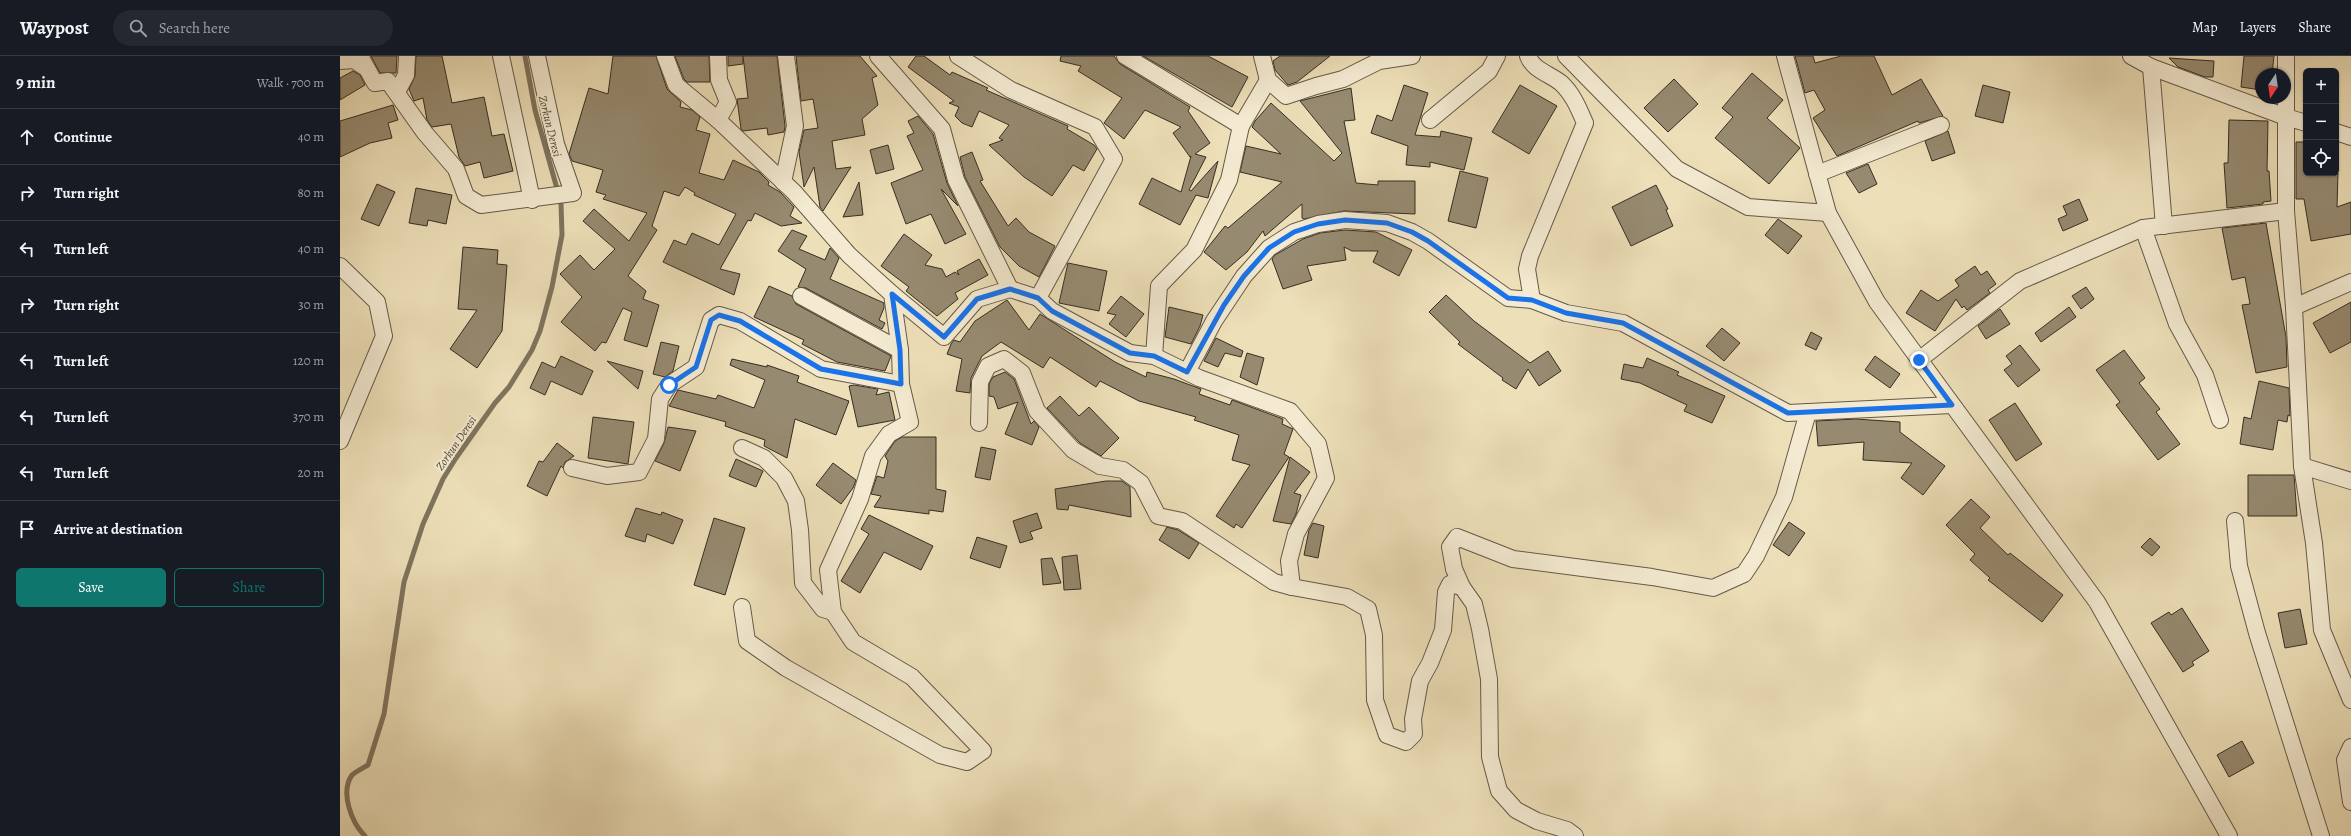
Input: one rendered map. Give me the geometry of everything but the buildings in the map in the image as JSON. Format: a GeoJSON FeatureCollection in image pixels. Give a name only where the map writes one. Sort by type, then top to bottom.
{"type":"FeatureCollection","features":[{"type":"Feature","properties":{"kind":"street"},"geometry":{"type":"LineString","coordinates":[[397,92],[406,75],[407,56]]}},
{"type":"Feature","properties":{"kind":"street"},"geometry":{"type":"LineString","coordinates":[[501,56],[532,200]]}},
{"type":"Feature","properties":{"kind":"street"},"geometry":{"type":"LineString","coordinates":[[340,61],[354,60],[363,62],[375,83],[388,81],[425,133],[456,169],[466,196],[481,205],[532,200],[573,193],[556,144],[537,56]]}},
{"type":"Feature","properties":{"kind":"street"},"geometry":{"type":"LineString","coordinates":[[665,56],[676,85],[718,120],[783,182],[849,254],[892,294],[944,337],[977,299],[1010,289],[1038,298],[1052,311],[1130,353],[1154,356],[1187,372],[1290,410],[1318,444],[1326,478],[1296,534],[1289,561],[1292,587]]}},
{"type":"Feature","properties":{"kind":"street"},"geometry":{"type":"LineString","coordinates":[[718,56],[719,80],[728,102],[718,120]]}},
{"type":"Feature","properties":{"kind":"street"},"geometry":{"type":"LineString","coordinates":[[783,182],[795,126],[786,56]]}},
{"type":"Feature","properties":{"kind":"street"},"geometry":{"type":"LineString","coordinates":[[878,56],[942,129],[956,180],[1010,289]]}},
{"type":"Feature","properties":{"kind":"street"},"geometry":{"type":"LineString","coordinates":[[958,56],[1012,90],[1095,127],[1114,159],[1038,298]]}},
{"type":"Feature","properties":{"kind":"street"},"geometry":{"type":"LineString","coordinates":[[1125,56],[1241,126]]}},
{"type":"Feature","properties":{"kind":"street"},"geometry":{"type":"LineString","coordinates":[[1262,56],[1268,80],[1286,96],[1316,86],[1343,80],[1378,61],[1412,56]]}},
{"type":"Feature","properties":{"kind":"street"},"geometry":{"type":"LineString","coordinates":[[1430,120],[1489,71],[1497,56]]}},
{"type":"Feature","properties":{"kind":"street"},"geometry":{"type":"LineString","coordinates":[[1528,56],[1530,63],[1561,83],[1575,101],[1585,123],[1530,256],[1527,270],[1532,300]]}},
{"type":"Feature","properties":{"kind":"street"},"geometry":{"type":"LineString","coordinates":[[1566,56],[1677,169],[1748,207],[1828,213]]}},
{"type":"Feature","properties":{"kind":"street"},"geometry":{"type":"LineString","coordinates":[[1785,56],[1828,213],[1877,302],[2097,602],[2229,836]]}},
{"type":"Feature","properties":{"kind":"street"},"geometry":{"type":"LineString","coordinates":[[2131,56],[2151,67],[2303,122]]}},
{"type":"Feature","properties":{"kind":"street"},"geometry":{"type":"LineString","coordinates":[[2286,56],[2286,211],[2294,307],[2302,466],[2314,543],[2322,630],[2351,700]]}},
{"type":"Feature","properties":{"kind":"street"},"geometry":{"type":"LineString","coordinates":[[2151,67],[2164,226]]}},
{"type":"Feature","properties":{"kind":"street"},"geometry":{"type":"LineString","coordinates":[[1154,356],[1159,286],[1194,250],[1229,180],[1241,126],[1268,80]]}},
{"type":"Feature","properties":{"kind":"street"},"geometry":{"type":"LineString","coordinates":[[1817,174],[1941,125]]}},
{"type":"Feature","properties":{"kind":"street"},"geometry":{"type":"LineString","coordinates":[[2339,133],[2351,137]]}},
{"type":"Feature","properties":{"kind":"street"},"geometry":{"type":"LineString","coordinates":[[1919,360],[2020,281],[2143,228],[2286,211]]}},
{"type":"Feature","properties":{"kind":"street"},"geometry":{"type":"LineString","coordinates":[[1187,372],[1214,321],[1249,270],[1269,248],[1294,232],[1318,224],[1345,220],[1387,223],[1412,232],[1428,241],[1508,298],[1532,300],[1566,313],[1623,323],[1788,413],[1952,405]]}},
{"type":"Feature","properties":{"kind":"street"},"geometry":{"type":"LineString","coordinates":[[2143,228],[2176,324],[2205,375],[2220,420]]}},
{"type":"Feature","properties":{"kind":"street"},"geometry":{"type":"LineString","coordinates":[[340,266],[377,302],[384,336],[340,441]]}},
{"type":"Feature","properties":{"kind":"street"},"geometry":{"type":"LineString","coordinates":[[2294,307],[2351,282]]}},
{"type":"Feature","properties":{"kind":"street"},"geometry":{"type":"LineString","coordinates":[[742,607],[747,641],[786,668],[940,755],[967,762],[983,751],[912,677],[853,642],[833,612],[828,570],[860,499],[873,456],[888,434],[910,422],[901,384],[900,350],[892,294]]}},
{"type":"Feature","properties":{"kind":"street"},"geometry":{"type":"LineString","coordinates":[[801,296],[900,350]]}},
{"type":"Feature","properties":{"kind":"street"},"geometry":{"type":"LineString","coordinates":[[572,468],[607,476],[638,472],[656,439],[660,399],[669,385],[696,367],[711,320],[719,315],[740,321],[821,369],[901,384]]}},
{"type":"Feature","properties":{"kind":"street"},"geometry":{"type":"LineString","coordinates":[[979,423],[980,382],[988,366],[1004,359],[1022,373],[1037,411],[1073,450],[1100,466],[1123,470],[1141,483],[1158,516],[1182,521],[1274,582],[1292,587],[1347,597],[1368,609],[1374,635],[1375,700],[1380,719],[1387,735],[1406,742],[1414,734],[1413,719],[1420,681],[1430,663],[1443,630],[1446,592],[1450,584],[1462,586]]}},
{"type":"Feature","properties":{"kind":"street"},"geometry":{"type":"LineString","coordinates":[[1575,836],[1567,830],[1537,821],[1516,810],[1499,791],[1490,757],[1488,679],[1480,629],[1474,604],[1462,586],[1454,569],[1450,547],[1457,537],[1513,559],[1652,576],[1713,588],[1744,574],[1756,556],[1784,498],[1808,412]]}},
{"type":"Feature","properties":{"kind":"street"},"geometry":{"type":"LineString","coordinates":[[742,448],[764,458],[784,478],[796,501],[800,530],[803,583],[823,609],[833,612]]}},
{"type":"Feature","properties":{"kind":"street"},"geometry":{"type":"LineString","coordinates":[[2302,466],[2351,480]]}},
{"type":"Feature","properties":{"kind":"street"},"geometry":{"type":"LineString","coordinates":[[2234,521],[2239,566],[2257,633],[2321,836]]}},
{"type":"Feature","properties":{"kind":"street"},"geometry":{"type":"LineString","coordinates":[[2351,747],[2345,760],[2351,802]]}},
{"type":"Feature","properties":{"kind":"waterway","name":"Zorkun Deresi"},"geometry":{"type":"LineString","coordinates":[[365,836],[355,823],[349,807],[347,790],[352,775],[368,765],[384,714],[404,582],[423,524],[443,479],[456,458],[495,403],[509,387],[532,350],[540,331],[552,287],[562,235],[561,203],[535,110],[525,56]]}},
{"type":"Feature","properties":{"kind":"route"},"geometry":{"type":"LineString","coordinates":[[669,385],[696,367],[711,320],[719,315],[740,321],[821,369],[901,384],[900,350],[892,294],[944,337],[977,299],[1010,289],[1038,298],[1052,311],[1130,353],[1154,356],[1187,372],[1224,305],[1244,276],[1269,248],[1294,232],[1318,224],[1345,220],[1387,223],[1412,232],[1428,241],[1508,298],[1532,300],[1566,313],[1623,323],[1788,413],[1952,405],[1919,360]]}}]}
